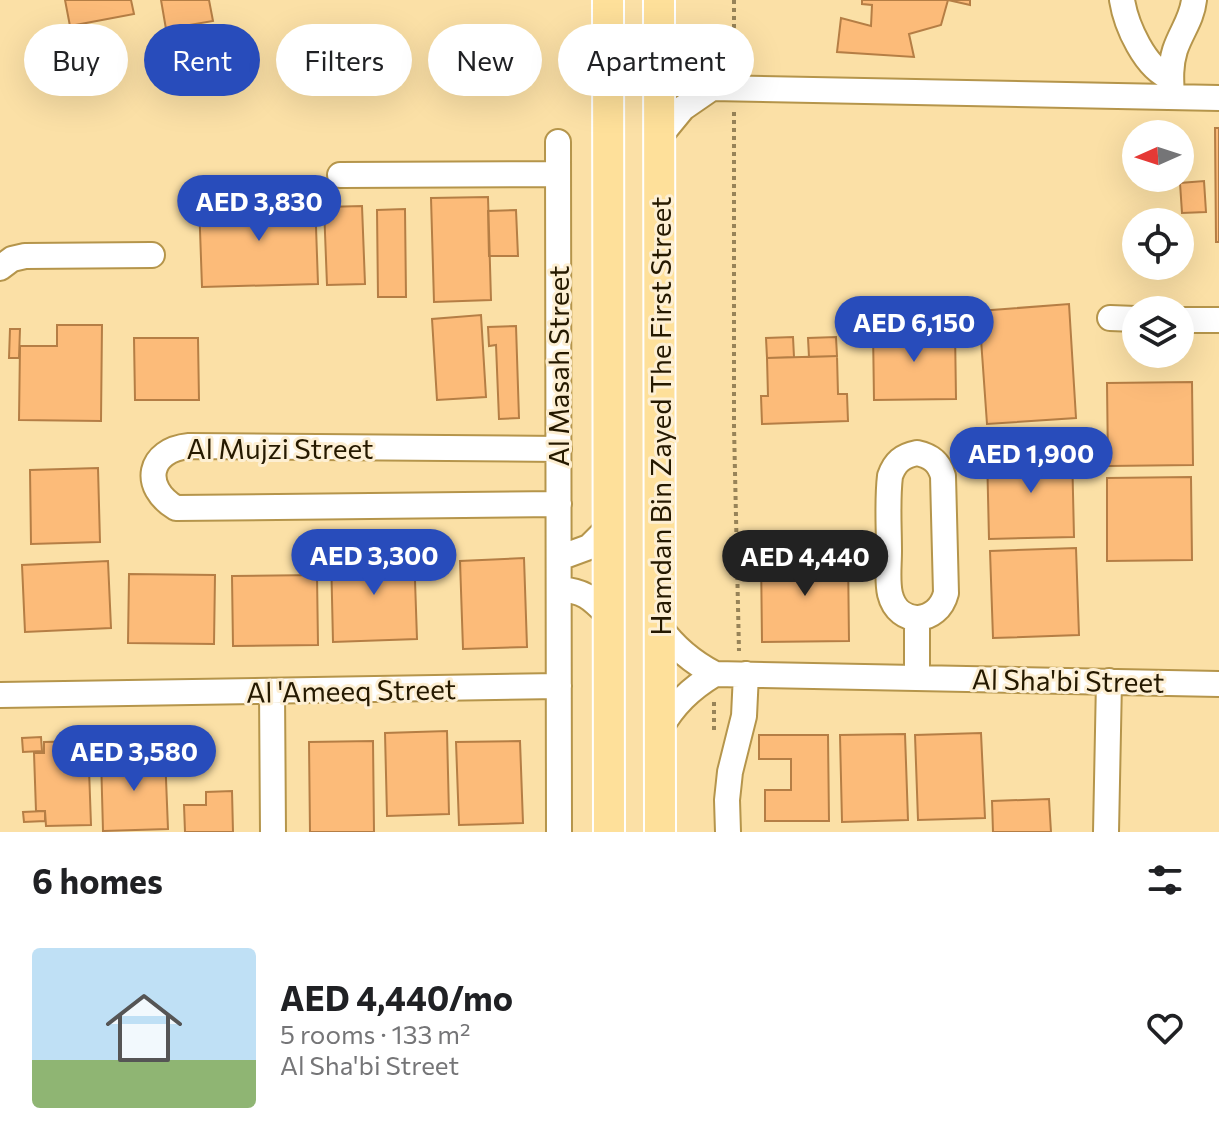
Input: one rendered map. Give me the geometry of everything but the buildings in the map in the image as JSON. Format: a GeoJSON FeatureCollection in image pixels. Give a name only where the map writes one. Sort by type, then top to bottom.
{"type":"FeatureCollection","features":[{"type":"Feature","properties":{"kind":"main road","name":"Hamdan Bin Zayed The First Street"},"geometry":{"type":"LineString","coordinates":[[608,0],[609,832]]}},
{"type":"Feature","properties":{"kind":"main road","name":"Hamdan Bin Zayed The First Street"},"geometry":{"type":"LineString","coordinates":[[659,0],[659,24]]}},
{"type":"Feature","properties":{"kind":"main road","name":"Hamdan Bin Zayed The First Street"},"geometry":{"type":"LineString","coordinates":[[660,96],[660,832]]}},
{"type":"Feature","properties":{"kind":"street"},"geometry":{"type":"LineString","coordinates":[[1122,0],[1133,36],[1172,87]]}},
{"type":"Feature","properties":{"kind":"street"},"geometry":{"type":"LineString","coordinates":[[1172,87],[1175,52],[1191,19],[1194,0]]}},
{"type":"Feature","properties":{"kind":"street"},"geometry":{"type":"LineString","coordinates":[[754,88],[1172,87],[1219,98]]}},
{"type":"Feature","properties":{"kind":"street"},"geometry":{"type":"LineString","coordinates":[[660,136],[683,108],[707,96]]}},
{"type":"Feature","properties":{"kind":"street","name":"Al Masah Street"},"geometry":{"type":"LineString","coordinates":[[558,142],[559,832]]}},
{"type":"Feature","properties":{"kind":"street"},"geometry":{"type":"LineString","coordinates":[[340,175],[558,174]]}},
{"type":"Feature","properties":{"kind":"street"},"geometry":{"type":"LineString","coordinates":[[0,268],[12,259],[25,256],[152,255]]}},
{"type":"Feature","properties":{"kind":"street"},"geometry":{"type":"LineString","coordinates":[[1110,318],[1122,318]]}},
{"type":"Feature","properties":{"kind":"street"},"geometry":{"type":"LineString","coordinates":[[1194,320],[1219,320]]}},
{"type":"Feature","properties":{"kind":"street","name":"Al Mujzi Street"},"geometry":{"type":"LineString","coordinates":[[559,449],[189,446],[174,448],[161,456],[154,471],[155,487],[163,500],[176,508],[559,504]]}},
{"type":"Feature","properties":{"kind":"street"},"geometry":{"type":"LineString","coordinates":[[917,453],[934,460],[943,476],[946,593],[944,601],[933,614],[917,618],[900,612],[890,596],[889,486],[893,467],[907,455],[917,453]]}},
{"type":"Feature","properties":{"kind":"street"},"geometry":{"type":"LineString","coordinates":[[559,558],[589,547],[609,527]]}},
{"type":"Feature","properties":{"kind":"street"},"geometry":{"type":"LineString","coordinates":[[559,589],[575,590],[589,596],[609,616]]}},
{"type":"Feature","properties":{"kind":"street"},"geometry":{"type":"LineString","coordinates":[[917,618],[917,677]]}},
{"type":"Feature","properties":{"kind":"street"},"geometry":{"type":"LineString","coordinates":[[660,627],[684,655],[715,674]]}},
{"type":"Feature","properties":{"kind":"street"},"geometry":{"type":"LineString","coordinates":[[660,729],[683,697],[715,674]]}},
{"type":"Feature","properties":{"kind":"street","name":"Al Sha'bi Street"},"geometry":{"type":"LineString","coordinates":[[715,674],[1219,684]]}},
{"type":"Feature","properties":{"kind":"street"},"geometry":{"type":"LineString","coordinates":[[728,832],[730,772],[744,716],[746,674]]}},
{"type":"Feature","properties":{"kind":"street"},"geometry":{"type":"LineString","coordinates":[[1106,832],[1109,681]]}},
{"type":"Feature","properties":{"kind":"street","name":"Al 'Ameeq Street"},"geometry":{"type":"LineString","coordinates":[[0,695],[559,686]]}},
{"type":"Feature","properties":{"kind":"street"},"geometry":{"type":"LineString","coordinates":[[272,691],[273,832]]}},
{"type":"Feature","properties":{"kind":"path"},"geometry":{"type":"LineString","coordinates":[[731,24],[734,0]]}},
{"type":"Feature","properties":{"kind":"path"},"geometry":{"type":"LineString","coordinates":[[714,741],[715,654],[739,651],[723,96]]}}]}
